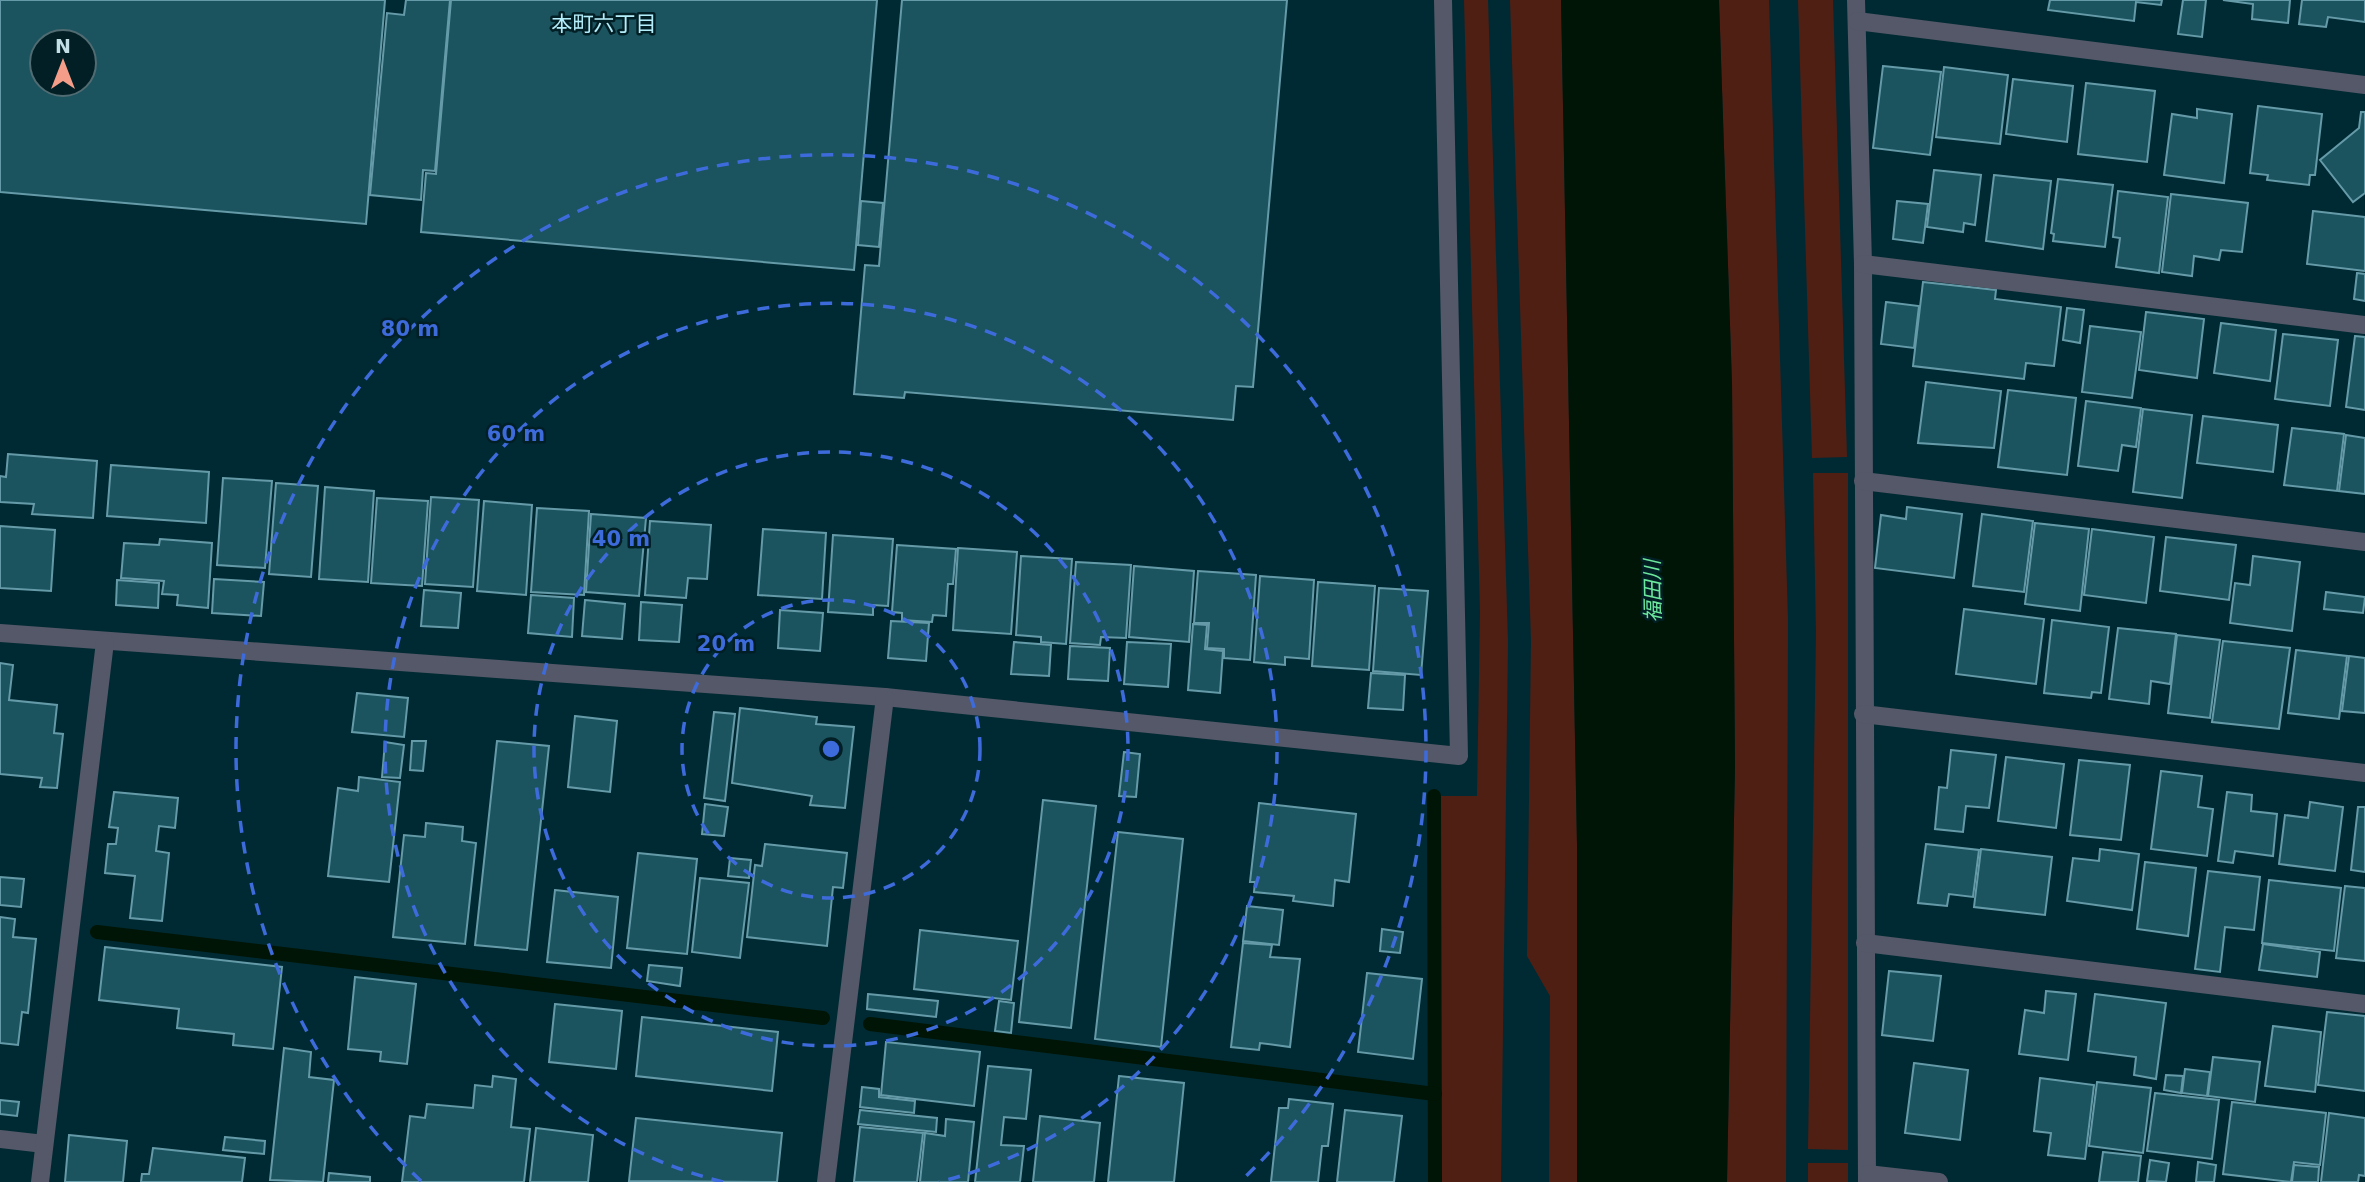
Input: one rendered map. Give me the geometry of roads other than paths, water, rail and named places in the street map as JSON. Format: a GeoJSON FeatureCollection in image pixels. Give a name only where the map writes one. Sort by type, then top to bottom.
{"type":"FeatureCollection","features":[{"type":"Feature","properties":{"kind":"street"},"geometry":{"type":"LineString","coordinates":[[0,634],[885,697],[1460,756],[1443,0]]}},
{"type":"Feature","properties":{"kind":"street"},"geometry":{"type":"LineString","coordinates":[[1856,0],[1863,264],[1867,1178],[1939,1182]]}},
{"type":"Feature","properties":{"kind":"street"},"geometry":{"type":"LineString","coordinates":[[1857,21],[2365,85]]}},
{"type":"Feature","properties":{"kind":"street"},"geometry":{"type":"LineString","coordinates":[[1863,264],[2365,324]]}},
{"type":"Feature","properties":{"kind":"street"},"geometry":{"type":"LineString","coordinates":[[1863,481],[2365,542]]}},
{"type":"Feature","properties":{"kind":"street"},"geometry":{"type":"LineString","coordinates":[[40,1182],[105,642]]}},
{"type":"Feature","properties":{"kind":"street"},"geometry":{"type":"LineString","coordinates":[[826,1182],[885,697]]}},
{"type":"Feature","properties":{"kind":"street"},"geometry":{"type":"LineString","coordinates":[[1863,714],[2365,773]]}},
{"type":"Feature","properties":{"kind":"street"},"geometry":{"type":"LineString","coordinates":[[1865,943],[2365,1004]]}},
{"type":"Feature","properties":{"kind":"street"},"geometry":{"type":"LineString","coordinates":[[0,1139],[44,1144]]}},
{"type":"Feature","properties":{"kind":"water","name":"福田川"},"geometry":{"type":"Polygon","coordinates":[[[1561,0],[1719,0],[1732,384],[1735,767],[1727,1182],[1577,1182],[1577,844],[1561,0]]]}},
{"type":"Feature","properties":{"kind":"waterway"},"geometry":{"type":"LineString","coordinates":[[1434,796],[1435,1182]]}},
{"type":"Feature","properties":{"kind":"waterway"},"geometry":{"type":"LineString","coordinates":[[97,932],[823,1018]]}},
{"type":"Feature","properties":{"kind":"waterway"},"geometry":{"type":"LineString","coordinates":[[870,1024],[1435,1094]]}},
{"type":"Feature","properties":{"kind":"district","name":"本町六丁目"},"geometry":{"type":"Point","coordinates":[604,24]}}]}
